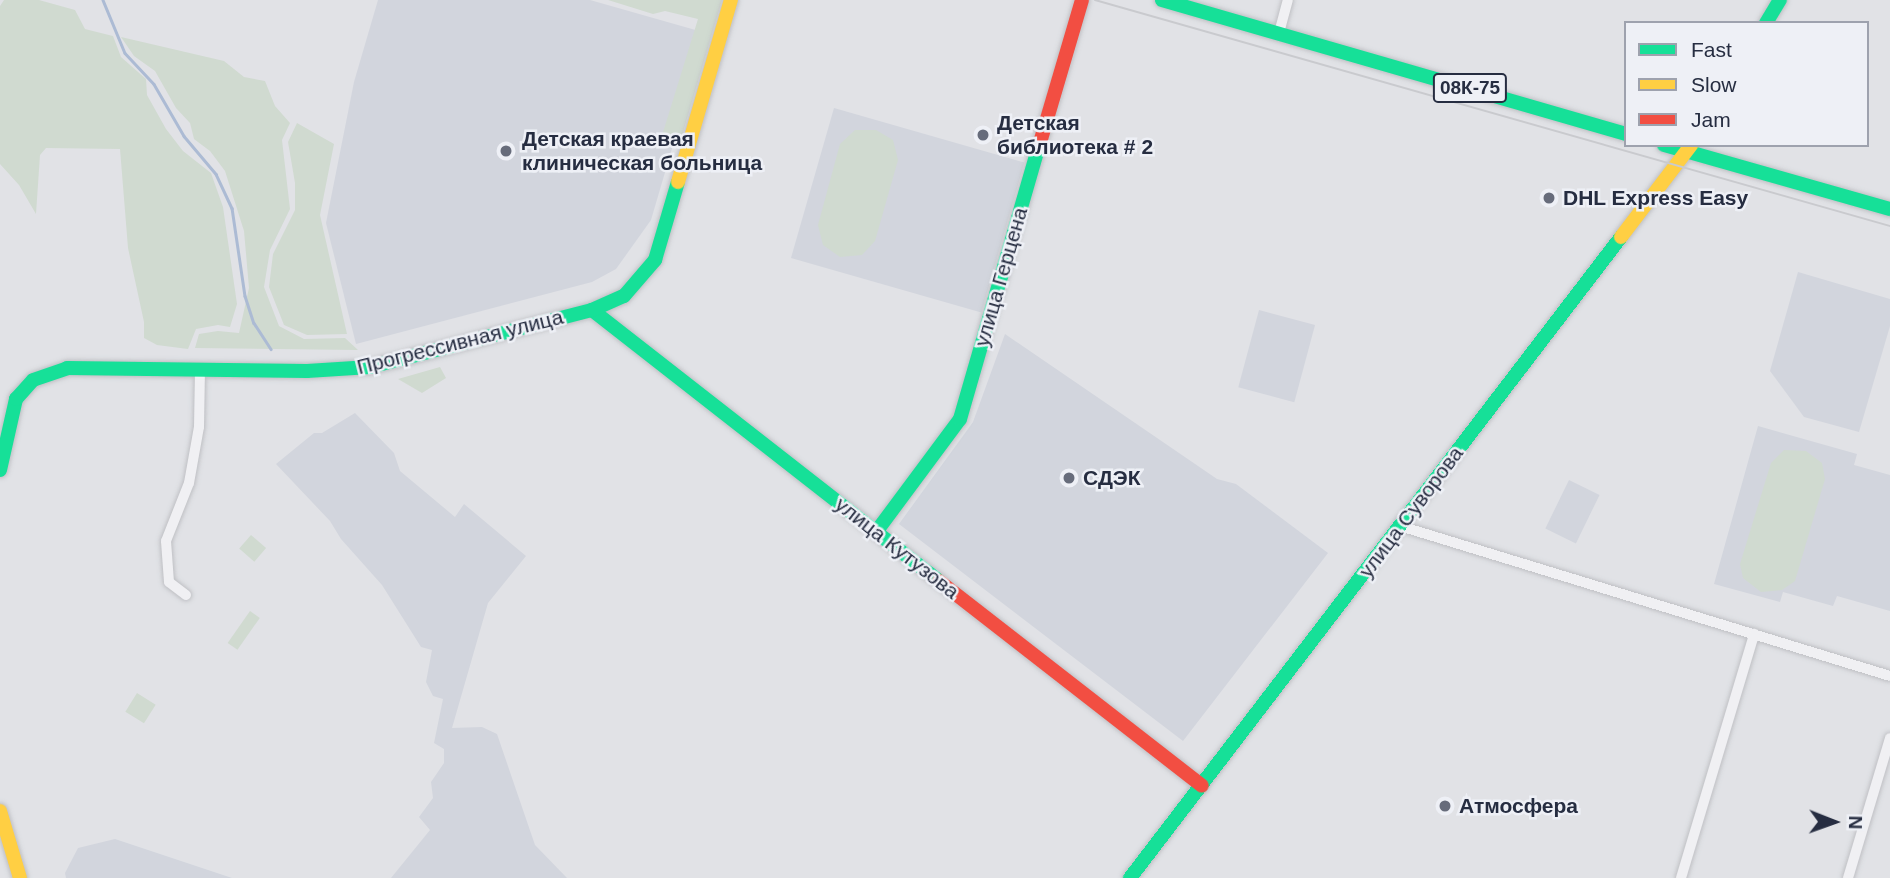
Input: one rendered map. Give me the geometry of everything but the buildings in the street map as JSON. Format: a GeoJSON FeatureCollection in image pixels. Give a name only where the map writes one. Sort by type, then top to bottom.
{"type":"FeatureCollection","features":[{"type":"Feature","properties":{"kind":"street","name":"Прогрессивная улица"},"geometry":{"type":"LineString","coordinates":[[0,470],[16,399],[33,380],[67,368],[307,371],[370,367],[592,310],[624,296],[655,260],[731,0]]}},
{"type":"Feature","properties":{"kind":"street","name":"улица Герцена"},"geometry":{"type":"LineString","coordinates":[[876,531],[960,419],[1082,0]]}},
{"type":"Feature","properties":{"kind":"street","name":"08К-75"},"geometry":{"type":"LineString","coordinates":[[1162,0],[1624,133]]}},
{"type":"Feature","properties":{"kind":"street"},"geometry":{"type":"LineString","coordinates":[[1279,33],[1288,0]]}},
{"type":"Feature","properties":{"kind":"street"},"geometry":{"type":"LineString","coordinates":[[1767,21],[1780,0]]}},
{"type":"Feature","properties":{"kind":"street"},"geometry":{"type":"LineString","coordinates":[[1689,148],[1890,209]]}},
{"type":"Feature","properties":{"kind":"street","name":"улица Суворова"},"geometry":{"type":"LineString","coordinates":[[1130,878],[1689,148]]}},
{"type":"Feature","properties":{"kind":"street","name":"улица Кутузова"},"geometry":{"type":"LineString","coordinates":[[592,310],[1202,786]]}},
{"type":"Feature","properties":{"kind":"street"},"geometry":{"type":"LineString","coordinates":[[186,595],[169,582],[166,541],[189,483],[198,427],[200,369]]}},
{"type":"Feature","properties":{"kind":"street"},"geometry":{"type":"LineString","coordinates":[[1400,526],[1890,676]]}},
{"type":"Feature","properties":{"kind":"street"},"geometry":{"type":"LineString","coordinates":[[1681,878],[1754,634]]}},
{"type":"Feature","properties":{"kind":"street"},"geometry":{"type":"LineString","coordinates":[[1849,878],[1890,738]]}},
{"type":"Feature","properties":{"kind":"street"},"geometry":{"type":"LineString","coordinates":[[0,811],[20,878]]}},
{"type":"Feature","properties":{"kind":"shaded area"},"geometry":{"type":"Polygon","coordinates":[[[4,0],[39,0],[75,10],[85,29],[113,36],[121,57],[146,79],[147,95],[166,129],[183,151],[211,173],[223,207],[237,304],[230,327],[218,325],[196,329],[188,349],[157,345],[144,338],[144,322],[128,248],[120,149],[46,148],[40,155],[36,214],[19,185],[0,164],[0,6],[4,0]]]}},
{"type":"Feature","properties":{"kind":"shaded area","name":"Детская краевая клиническая больница"},"geometry":{"type":"Polygon","coordinates":[[[378,0],[590,0],[706,33],[651,220],[616,269],[592,282],[356,344],[326,223],[354,82],[378,0]]]}},
{"type":"Feature","properties":{"kind":"shaded area"},"geometry":{"type":"Polygon","coordinates":[[[608,0],[722,0],[681,139],[671,145],[660,142],[698,19],[665,11],[653,14],[608,0]]]}},
{"type":"Feature","properties":{"kind":"shaded area"},"geometry":{"type":"Polygon","coordinates":[[[121,37],[224,61],[244,77],[265,81],[275,106],[290,123],[282,140],[290,209],[270,250],[264,287],[279,326],[304,339],[345,338],[358,350],[195,348],[199,334],[218,331],[239,333],[249,288],[244,231],[225,171],[210,151],[194,139],[190,123],[176,108],[155,71],[134,56],[121,37]]]}},
{"type":"Feature","properties":{"kind":"shaded area"},"geometry":{"type":"Polygon","coordinates":[[[834,108],[1024,163],[981,313],[791,258],[834,108]]]}},
{"type":"Feature","properties":{"kind":"shaded area"},"geometry":{"type":"Polygon","coordinates":[[[297,123],[334,144],[320,215],[347,334],[307,335],[284,325],[269,287],[273,254],[295,210],[295,183],[288,142],[297,123]]]}},
{"type":"Feature","properties":{"kind":"shaded area"},"geometry":{"type":"Polygon","coordinates":[[[855,130],[876,130],[893,140],[898,160],[875,241],[862,255],[840,257],[823,245],[818,225],[840,144],[855,130]]]}},
{"type":"Feature","properties":{"kind":"shaded area"},"geometry":{"type":"Polygon","coordinates":[[[1798,272],[1890,299],[1890,326],[1859,432],[1804,417],[1770,371],[1798,272]]]}},
{"type":"Feature","properties":{"kind":"shaded area"},"geometry":{"type":"Polygon","coordinates":[[[1259,310],[1315,325],[1294,402],[1238,387],[1259,310]]]}},
{"type":"Feature","properties":{"kind":"shaded area"},"geometry":{"type":"Polygon","coordinates":[[[1005,334],[1217,479],[1236,484],[1328,553],[1183,741],[899,524],[973,422],[1005,334]]]}},
{"type":"Feature","properties":{"kind":"shaded area"},"geometry":{"type":"Polygon","coordinates":[[[440,367],[446,378],[422,393],[398,379],[440,367]]]}},
{"type":"Feature","properties":{"kind":"shaded area"},"geometry":{"type":"Polygon","coordinates":[[[355,413],[394,453],[400,471],[455,517],[464,504],[526,556],[488,603],[452,728],[482,727],[497,734],[535,845],[567,878],[391,878],[430,830],[419,817],[433,798],[431,782],[444,763],[444,749],[434,743],[443,699],[433,696],[426,682],[432,650],[421,647],[382,585],[341,539],[330,521],[276,464],[314,433],[322,433],[355,413]]]}},
{"type":"Feature","properties":{"kind":"shaded area"},"geometry":{"type":"Polygon","coordinates":[[[1758,426],[1857,454],[1854,465],[1890,475],[1890,611],[1837,596],[1833,606],[1783,592],[1780,602],[1714,584],[1758,426]]]}},
{"type":"Feature","properties":{"kind":"shaded area"},"geometry":{"type":"Polygon","coordinates":[[[1784,450],[1806,451],[1822,463],[1825,479],[1795,581],[1782,590],[1761,592],[1743,578],[1740,564],[1771,463],[1784,450]]]}},
{"type":"Feature","properties":{"kind":"shaded area"},"geometry":{"type":"Polygon","coordinates":[[[1569,480],[1600,495],[1576,543],[1545,529],[1569,480]]]}},
{"type":"Feature","properties":{"kind":"shaded area"},"geometry":{"type":"Polygon","coordinates":[[[251,535],[266,548],[254,562],[239,549],[251,535]]]}},
{"type":"Feature","properties":{"kind":"shaded area"},"geometry":{"type":"Polygon","coordinates":[[[250,611],[260,618],[237,650],[228,643],[250,611]]]}},
{"type":"Feature","properties":{"kind":"shaded area"},"geometry":{"type":"Polygon","coordinates":[[[137,693],[156,705],[144,723],[125,712],[137,693]]]}},
{"type":"Feature","properties":{"kind":"shaded area"},"geometry":{"type":"Polygon","coordinates":[[[115,839],[232,878],[66,878],[65,873],[78,848],[115,839]]]}},
{"type":"Feature","properties":{"kind":"waterway"},"geometry":{"type":"LineString","coordinates":[[103,0],[125,53],[154,84],[184,136],[216,174],[232,208],[245,296],[254,323],[271,349]]}},
{"type":"Feature","properties":{"kind":"tram line"},"geometry":{"type":"LineString","coordinates":[[1095,0],[1890,226]]}},
{"type":"Feature","properties":{"kind":"traffic: fast"},"geometry":{"type":"LineString","coordinates":[[1162,0],[1624,133]]}},
{"type":"Feature","properties":{"kind":"traffic: fast"},"geometry":{"type":"LineString","coordinates":[[1767,21],[1780,0]]}},
{"type":"Feature","properties":{"kind":"traffic: fast"},"geometry":{"type":"LineString","coordinates":[[876,532],[960,419],[1039,146]]}},
{"type":"Feature","properties":{"kind":"traffic: fast"},"geometry":{"type":"LineString","coordinates":[[1671,147],[1890,209]]}},
{"type":"Feature","properties":{"kind":"traffic: fast"},"geometry":{"type":"LineString","coordinates":[[0,470],[16,399],[33,380],[67,368],[307,371],[370,367],[592,310],[624,296],[655,260],[678,182]]}},
{"type":"Feature","properties":{"kind":"traffic: fast"},"geometry":{"type":"LineString","coordinates":[[1130,878],[1621,237]]}},
{"type":"Feature","properties":{"kind":"traffic: fast"},"geometry":{"type":"LineString","coordinates":[[592,310],[939,581]]}},
{"type":"Feature","properties":{"kind":"traffic: slow"},"geometry":{"type":"LineString","coordinates":[[678,182],[731,0]]}},
{"type":"Feature","properties":{"kind":"traffic: slow"},"geometry":{"type":"LineString","coordinates":[[1621,237],[1689,147]]}},
{"type":"Feature","properties":{"kind":"traffic: slow"},"geometry":{"type":"LineString","coordinates":[[0,811],[20,878]]}},
{"type":"Feature","properties":{"kind":"traffic: jam"},"geometry":{"type":"LineString","coordinates":[[1039,146],[1082,0]]}},
{"type":"Feature","properties":{"kind":"traffic: jam"},"geometry":{"type":"LineString","coordinates":[[939,581],[1202,786]]}},
{"type":"Feature","properties":{"kind":"place","name":"Детская библиотека # 2"},"geometry":{"type":"Point","coordinates":[983,135]}},
{"type":"Feature","properties":{"kind":"place","name":"Детская краевая клиническая больница"},"geometry":{"type":"Point","coordinates":[506,151]}},
{"type":"Feature","properties":{"kind":"place","name":"DHL Express Easy"},"geometry":{"type":"Point","coordinates":[1549,198]}},
{"type":"Feature","properties":{"kind":"place","name":"СДЭК"},"geometry":{"type":"Point","coordinates":[1069,478]}},
{"type":"Feature","properties":{"kind":"place","name":"Атмосфера"},"geometry":{"type":"Point","coordinates":[1445,806]}}]}
